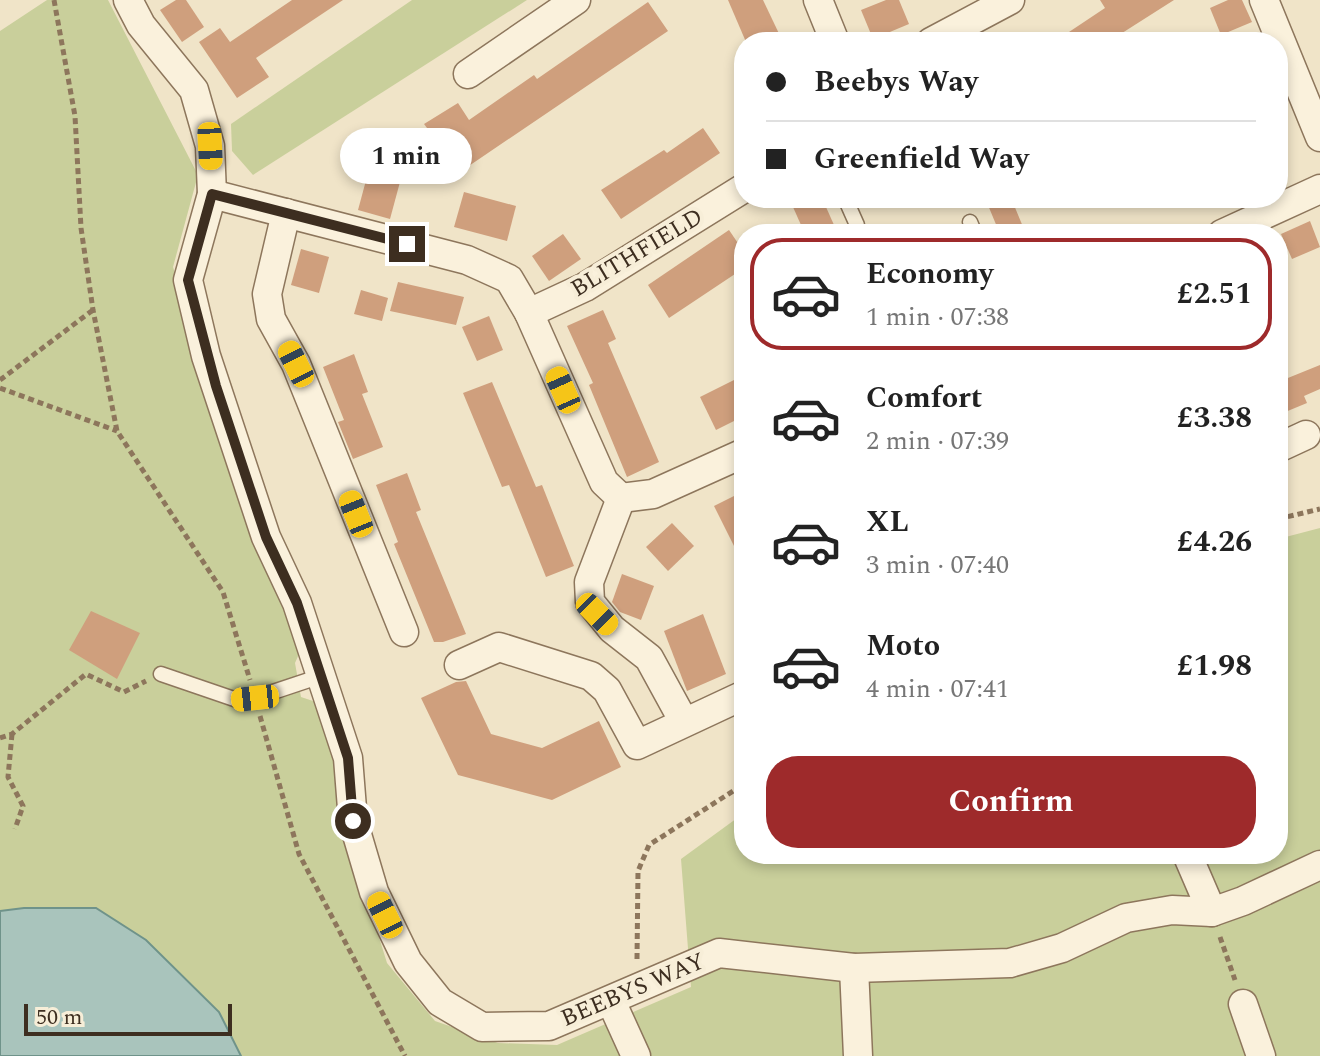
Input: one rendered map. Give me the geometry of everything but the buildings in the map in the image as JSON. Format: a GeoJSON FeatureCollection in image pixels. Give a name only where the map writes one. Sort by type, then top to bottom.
{"type":"FeatureCollection","features":[{"type":"Feature","properties":{"kind":"street","name":"BEEBYS WAY"},"geometry":{"type":"LineString","coordinates":[[128,0],[141,25],[194,90],[210,146],[212,194],[188,280],[206,356],[266,537],[297,603],[348,758],[353,821],[374,892],[408,962],[440,1002],[482,1027],[549,1026],[719,953],[854,968],[1010,963],[1062,948],[1126,918],[1172,910],[1212,912]]}},
{"type":"Feature","properties":{"kind":"street"},"geometry":{"type":"LineString","coordinates":[[468,74],[576,0]]}},
{"type":"Feature","properties":{"kind":"street"},"geometry":{"type":"LineString","coordinates":[[818,0],[831,32]]}},
{"type":"Feature","properties":{"kind":"street"},"geometry":{"type":"LineString","coordinates":[[950,32],[1010,0]]}},
{"type":"Feature","properties":{"kind":"street"},"geometry":{"type":"LineString","coordinates":[[1264,0],[1277,32]]}},
{"type":"Feature","properties":{"kind":"street"},"geometry":{"type":"LineString","coordinates":[[1288,59],[1320,137]]}},
{"type":"Feature","properties":{"kind":"street"},"geometry":{"type":"LineString","coordinates":[[1288,204],[1320,189]]}},
{"type":"Feature","properties":{"kind":"street"},"geometry":{"type":"LineString","coordinates":[[212,194],[484,265],[509,279],[529,313],[604,482],[621,498]]}},
{"type":"Feature","properties":{"kind":"street","name":"BLITHFIELD"},"geometry":{"type":"LineString","coordinates":[[529,313],[585,287],[734,194]]}},
{"type":"Feature","properties":{"kind":"street"},"geometry":{"type":"LineString","coordinates":[[1244,224],[1279,208]]}},
{"type":"Feature","properties":{"kind":"street"},"geometry":{"type":"LineString","coordinates":[[286,213],[267,294],[271,319],[296,364],[404,632]]}},
{"type":"Feature","properties":{"kind":"street"},"geometry":{"type":"LineString","coordinates":[[1288,443],[1306,435]]}},
{"type":"Feature","properties":{"kind":"street"},"geometry":{"type":"LineString","coordinates":[[621,498],[653,494],[734,458]]}},
{"type":"Feature","properties":{"kind":"street"},"geometry":{"type":"LineString","coordinates":[[621,498],[589,582],[590,602],[612,629],[649,658],[684,722]]}},
{"type":"Feature","properties":{"kind":"street"},"geometry":{"type":"LineString","coordinates":[[459,665],[499,647],[591,676],[607,690],[637,745],[734,700]]}},
{"type":"Feature","properties":{"kind":"street"},"geometry":{"type":"LineString","coordinates":[[1191,864],[1212,912],[1320,865]]}},
{"type":"Feature","properties":{"kind":"street"},"geometry":{"type":"LineString","coordinates":[[854,968],[858,1056]]}},
{"type":"Feature","properties":{"kind":"street"},"geometry":{"type":"LineString","coordinates":[[611,1001],[636,1056]]}},
{"type":"Feature","properties":{"kind":"street"},"geometry":{"type":"LineString","coordinates":[[1243,1004],[1261,1056]]}},
{"type":"Feature","properties":{"kind":"lane"},"geometry":{"type":"LineString","coordinates":[[161,674],[237,700],[255,698],[321,676]]}},
{"type":"Feature","properties":{"kind":"path"},"geometry":{"type":"LineString","coordinates":[[54,0],[75,116],[81,228],[93,310],[117,431],[223,592],[299,854],[405,1056]]}},
{"type":"Feature","properties":{"kind":"path"},"geometry":{"type":"LineString","coordinates":[[0,380],[93,310]]}},
{"type":"Feature","properties":{"kind":"path"},"geometry":{"type":"LineString","coordinates":[[0,388],[117,431]]}},
{"type":"Feature","properties":{"kind":"path"},"geometry":{"type":"LineString","coordinates":[[1288,517],[1320,509]]}},
{"type":"Feature","properties":{"kind":"path"},"geometry":{"type":"LineString","coordinates":[[0,738],[12,734],[86,674],[124,692],[161,674]]}},
{"type":"Feature","properties":{"kind":"path"},"geometry":{"type":"LineString","coordinates":[[12,734],[8,777],[23,806],[15,829]]}},
{"type":"Feature","properties":{"kind":"path"},"geometry":{"type":"LineString","coordinates":[[637,988],[638,871],[649,845],[734,790]]}},
{"type":"Feature","properties":{"kind":"path"},"geometry":{"type":"LineString","coordinates":[[1212,912],[1243,1004]]}},
{"type":"Feature","properties":{"kind":"green space"},"geometry":{"type":"Polygon","coordinates":[[[47,0],[108,0],[198,175],[173,267],[259,547],[302,647],[295,663],[301,697],[319,703],[342,773],[346,831],[387,963],[435,1021],[498,1043],[557,1045],[691,987],[681,859],[734,820],[734,864],[1288,864],[1288,536],[1320,528],[1320,1056],[0,1056],[0,31],[47,0]]]}},
{"type":"Feature","properties":{"kind":"green space"},"geometry":{"type":"Polygon","coordinates":[[[412,0],[527,0],[253,175],[232,151],[231,124],[412,0]]]}},
{"type":"Feature","properties":{"kind":"water"},"geometry":{"type":"Polygon","coordinates":[[[96,908],[146,940],[219,1012],[241,1056],[0,1056],[0,911],[96,908]]]}},
{"type":"Feature","properties":{"kind":"route"},"geometry":{"type":"LineString","coordinates":[[353,821],[348,758],[297,603],[266,537],[206,356],[188,280],[212,194],[407,244]]}}]}
